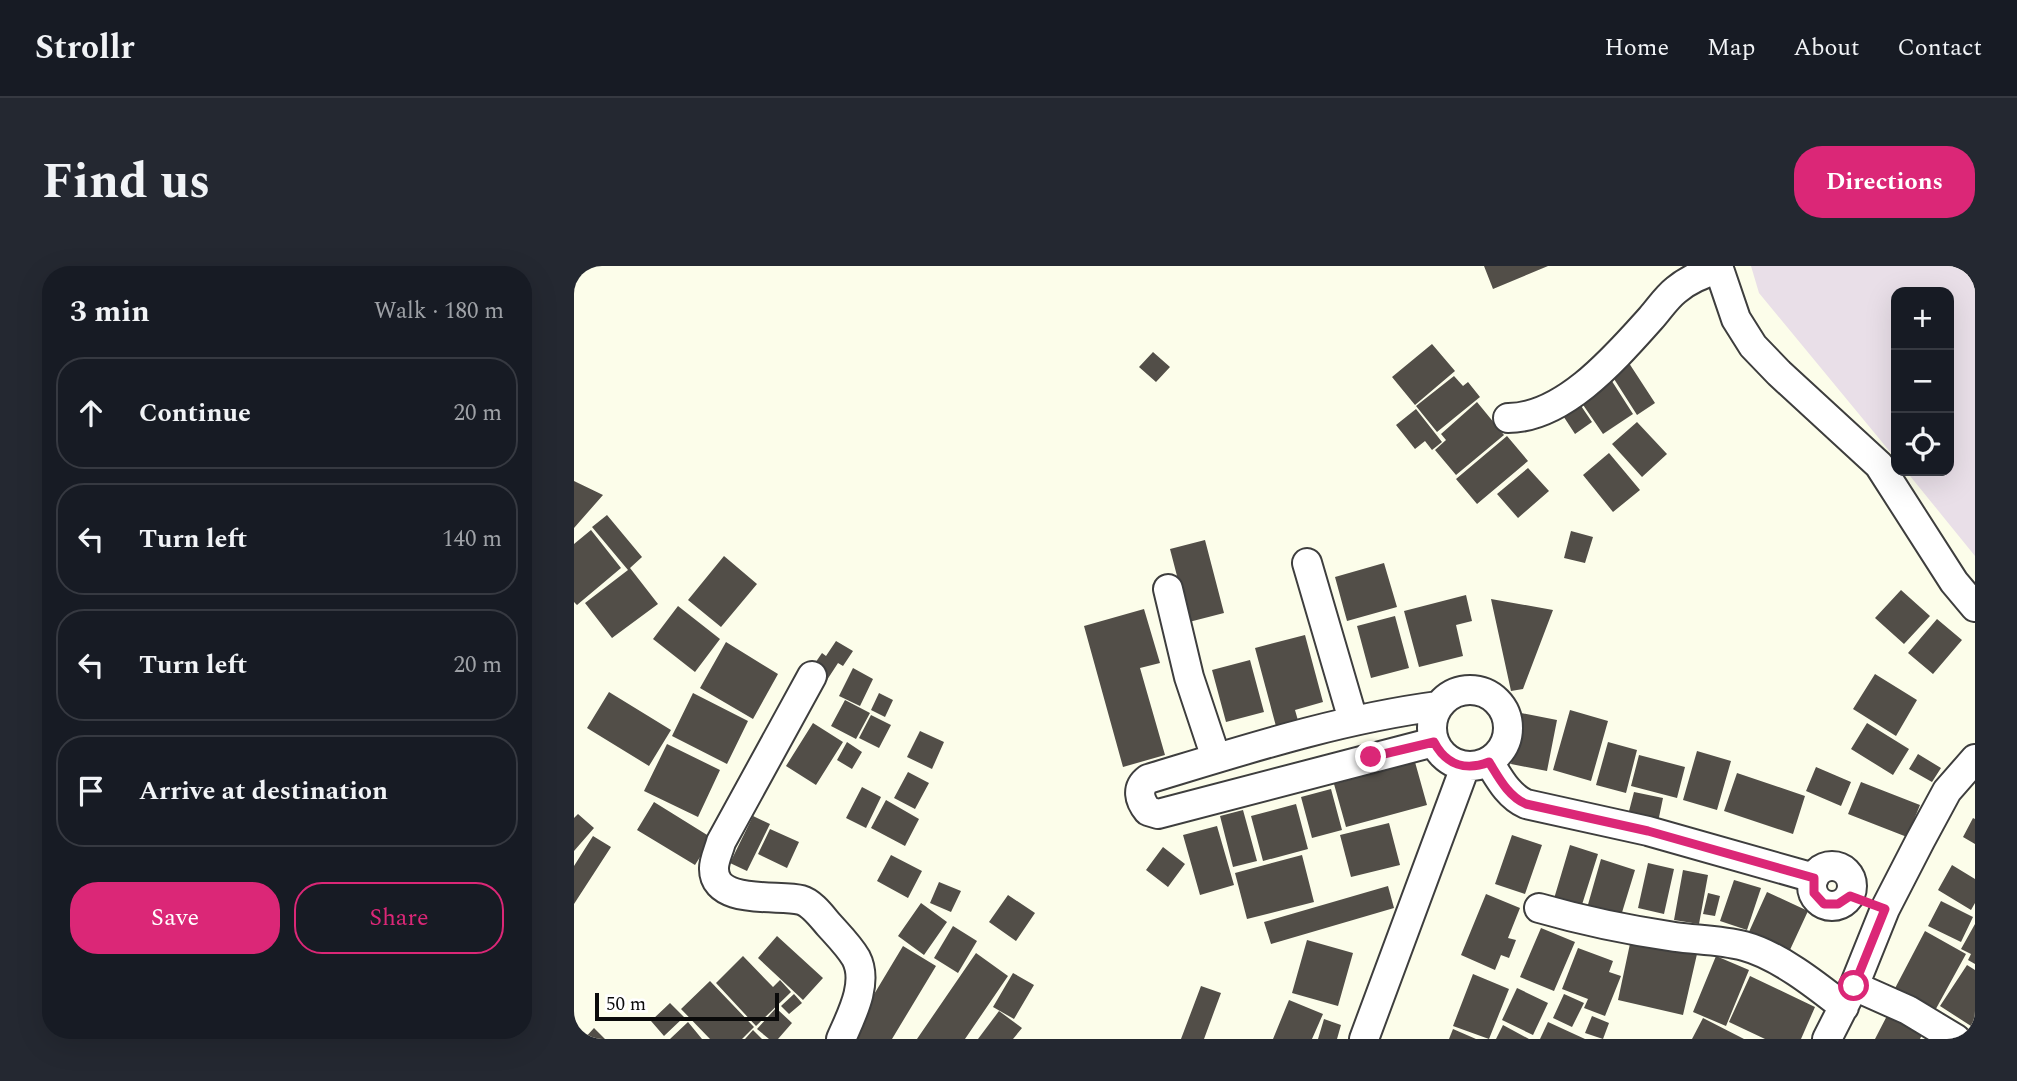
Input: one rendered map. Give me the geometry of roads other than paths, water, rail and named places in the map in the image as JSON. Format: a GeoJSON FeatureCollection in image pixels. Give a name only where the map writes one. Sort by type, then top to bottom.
{"type":"FeatureCollection","features":[{"type":"Feature","properties":{"kind":"street"},"geometry":{"type":"LineString","coordinates":[[1508,418],[1533,416],[1569,395],[1611,361],[1674,291],[1694,277],[1719,267],[1736,318],[1753,346],[1879,465],[1954,582],[1975,607]]}},
{"type":"Feature","properties":{"kind":"street"},"geometry":{"type":"LineString","coordinates":[[1307,563],[1353,720]]}},
{"type":"Feature","properties":{"kind":"street"},"geometry":{"type":"LineString","coordinates":[[1168,589],[1186,666],[1216,758]]}},
{"type":"Feature","properties":{"kind":"street"},"geometry":{"type":"LineString","coordinates":[[812,676],[721,842],[714,868],[719,882],[728,890],[745,896],[802,900],[825,919],[850,949],[861,972],[861,983],[841,1039]]}},
{"type":"Feature","properties":{"kind":"street"},"geometry":{"type":"LineString","coordinates":[[1363,1039],[1419,891],[1477,764],[1499,754],[1506,743],[1508,719],[1494,697],[1471,689],[1458,691],[1438,706],[1432,720],[1434,742],[1446,758],[1477,764],[1517,800],[1648,831],[1814,878],[1819,870],[1827,866],[1837,866],[1845,870],[1850,877],[1850,896],[1885,909]]}},
{"type":"Feature","properties":{"kind":"street"},"geometry":{"type":"LineString","coordinates":[[1434,742],[1158,814],[1148,811],[1143,804],[1140,790],[1148,779],[1216,758],[1353,720],[1438,706]]}},
{"type":"Feature","properties":{"kind":"street"},"geometry":{"type":"LineString","coordinates":[[1827,1039],[1849,997],[1885,909],[1947,791],[1975,760]]}},
{"type":"Feature","properties":{"kind":"street"},"geometry":{"type":"LineString","coordinates":[[1539,908],[1583,921],[1745,946],[1815,984],[1849,997],[1908,1010],[1956,1039]]}}]}
